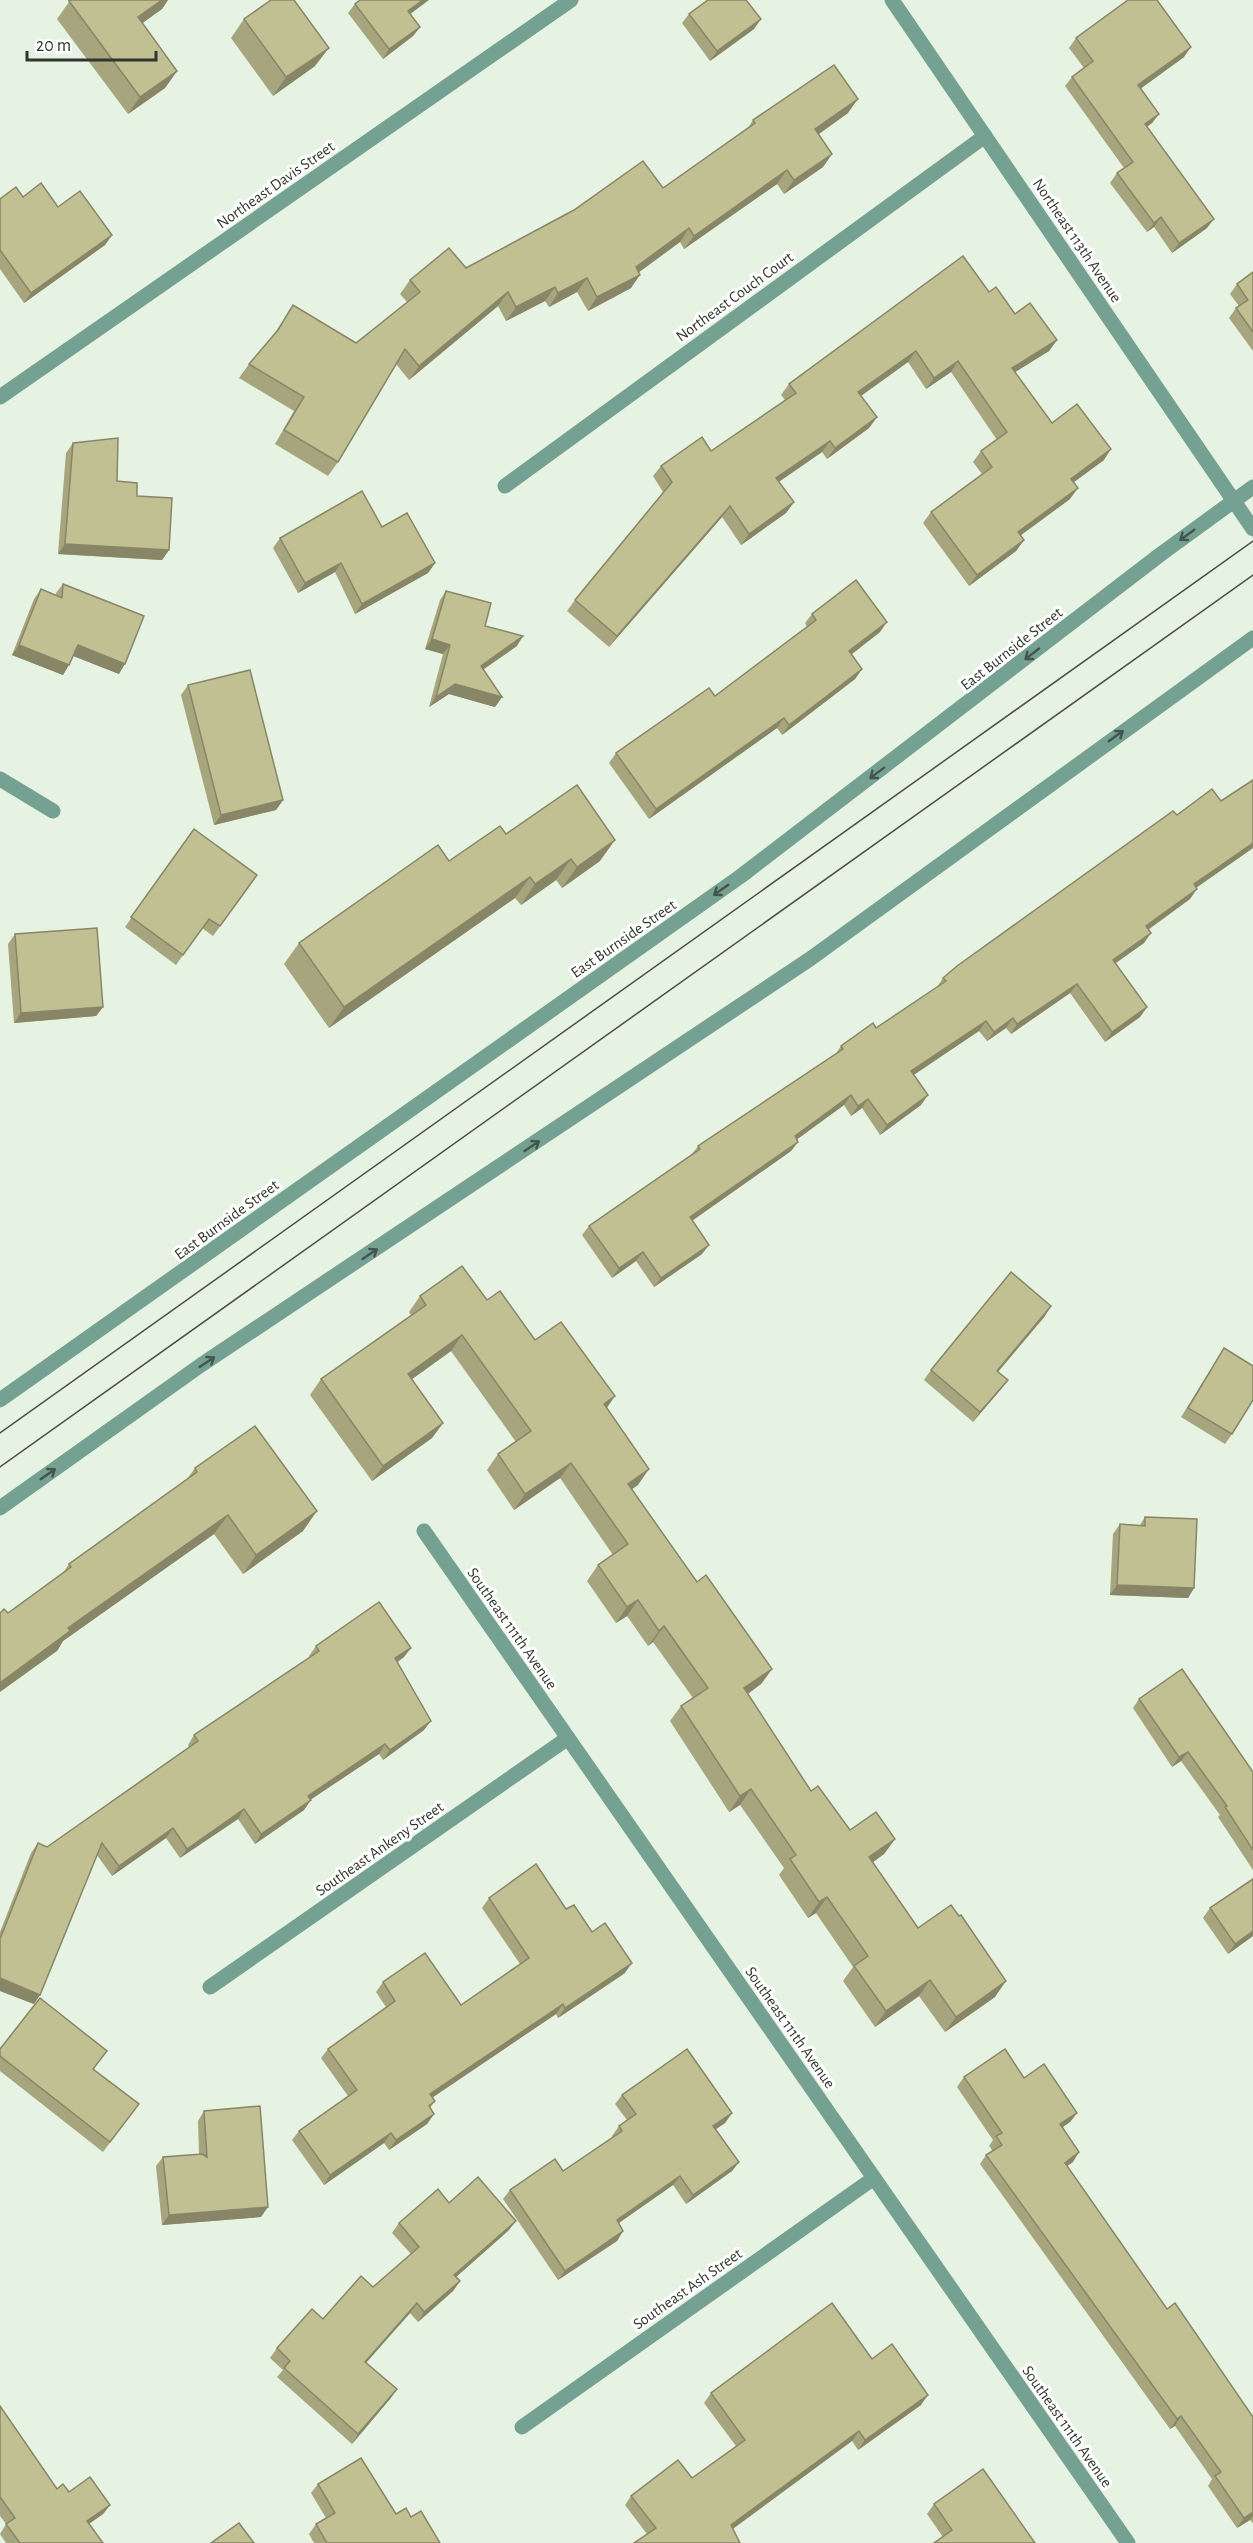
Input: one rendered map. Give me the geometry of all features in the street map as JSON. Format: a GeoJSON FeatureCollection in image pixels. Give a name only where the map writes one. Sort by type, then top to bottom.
{"type":"FeatureCollection","features":[{"type":"Feature","properties":{"kind":"street","name":"Northeast Davis Street"},"geometry":{"type":"LineString","coordinates":[[0,397],[571,0]]}},
{"type":"Feature","properties":{"kind":"street","name":"Northeast 113th Avenue"},"geometry":{"type":"LineString","coordinates":[[892,0],[1253,528]]}},
{"type":"Feature","properties":{"kind":"street","name":"Northeast Couch Court"},"geometry":{"type":"LineString","coordinates":[[505,486],[985,136]]}},
{"type":"Feature","properties":{"kind":"street","name":"East Burnside Street"},"geometry":{"type":"LineString","coordinates":[[0,1400],[741,876],[1253,487]]}},
{"type":"Feature","properties":{"kind":"street"},"geometry":{"type":"LineString","coordinates":[[0,1508],[201,1365],[810,959],[1253,638]]}},
{"type":"Feature","properties":{"kind":"street"},"geometry":{"type":"LineString","coordinates":[[0,779],[53,811]]}},
{"type":"Feature","properties":{"kind":"street","name":"Southeast 111th Avenue"},"geometry":{"type":"LineString","coordinates":[[424,1531],[1128,2543]]}},
{"type":"Feature","properties":{"kind":"street","name":"Southeast Ankeny Street"},"geometry":{"type":"LineString","coordinates":[[210,1987],[568,1738]]}},
{"type":"Feature","properties":{"kind":"street","name":"Southeast Ash Street"},"geometry":{"type":"LineString","coordinates":[[522,2427],[874,2178]]}},
{"type":"Feature","properties":{"kind":"building"},"geometry":{"type":"Polygon","coordinates":[[[162,0],[138,17],[177,71],[140,97],[69,1],[162,0]]]}},
{"type":"Feature","properties":{"kind":"building"},"geometry":{"type":"Polygon","coordinates":[[[271,0],[294,0],[329,48],[286,77],[244,19],[271,0]]]}},
{"type":"Feature","properties":{"kind":"building"},"geometry":{"type":"Polygon","coordinates":[[[360,0],[423,0],[408,11],[420,27],[389,49],[355,4],[360,0]]]}},
{"type":"Feature","properties":{"kind":"building"},"geometry":{"type":"Polygon","coordinates":[[[708,0],[746,0],[761,19],[717,51],[689,14],[708,0]]]}},
{"type":"Feature","properties":{"kind":"building"},"geometry":{"type":"Polygon","coordinates":[[[1128,0],[1157,0],[1191,47],[1138,85],[1159,114],[1145,124],[1214,219],[1179,243],[1161,217],[1154,223],[1117,173],[1133,162],[1072,77],[1093,61],[1076,38],[1128,0]]]}},
{"type":"Feature","properties":{"kind":"building"},"geometry":{"type":"Polygon","coordinates":[[[834,65],[858,99],[815,129],[832,154],[794,180],[787,170],[694,236],[689,228],[636,267],[640,275],[597,297],[587,278],[558,293],[555,287],[516,307],[508,292],[419,366],[405,349],[338,462],[284,430],[304,397],[249,364],[278,330],[293,305],[356,343],[420,292],[410,280],[449,248],[466,268],[574,210],[643,161],[663,188],[755,123],[753,120],[834,65]]]}},
{"type":"Feature","properties":{"kind":"building"},"geometry":{"type":"Polygon","coordinates":[[[41,183],[58,207],[80,191],[112,235],[31,293],[0,250],[0,199],[16,187],[23,197],[41,183]]]}},
{"type":"Feature","properties":{"kind":"building"},"geometry":{"type":"Polygon","coordinates":[[[963,256],[989,292],[996,287],[1015,314],[1030,303],[1057,340],[1012,368],[1052,423],[1077,404],[1111,449],[1071,479],[1078,488],[1018,532],[1024,540],[977,575],[931,512],[992,467],[981,451],[1007,432],[958,361],[934,378],[916,351],[858,392],[877,417],[835,448],[830,441],[776,478],[794,502],[749,534],[730,506],[617,636],[575,600],[672,482],[661,466],[702,437],[711,451],[796,393],[789,384],[963,256]]]}},
{"type":"Feature","properties":{"kind":"building"},"geometry":{"type":"Polygon","coordinates":[[[1253,272],[1253,332],[1236,308],[1248,300],[1237,284],[1253,272]]]}},
{"type":"Feature","properties":{"kind":"building"},"geometry":{"type":"Polygon","coordinates":[[[118,438],[117,481],[137,483],[137,496],[172,498],[169,550],[65,544],[73,443],[118,438]]]}},
{"type":"Feature","properties":{"kind":"building"},"geometry":{"type":"Polygon","coordinates":[[[362,491],[382,527],[407,513],[435,563],[362,604],[341,563],[305,583],[280,538],[362,491]]]}},
{"type":"Feature","properties":{"kind":"building"},"geometry":{"type":"Polygon","coordinates":[[[856,580],[887,622],[849,651],[862,669],[789,725],[784,718],[656,809],[616,753],[709,688],[715,696],[816,620],[812,614],[856,580]]]}},
{"type":"Feature","properties":{"kind":"building"},"geometry":{"type":"Polygon","coordinates":[[[63,584],[144,616],[125,664],[78,645],[69,665],[19,645],[41,589],[62,598],[63,584]]]}},
{"type":"Feature","properties":{"kind":"building"},"geometry":{"type":"Polygon","coordinates":[[[446,591],[491,603],[485,626],[523,636],[481,666],[502,697],[455,684],[436,697],[450,645],[432,639],[446,591]]]}},
{"type":"Feature","properties":{"kind":"building"},"geometry":{"type":"Polygon","coordinates":[[[250,670],[283,800],[221,815],[188,685],[250,670]]]}},
{"type":"Feature","properties":{"kind":"building"},"geometry":{"type":"Polygon","coordinates":[[[1253,780],[1253,843],[1194,884],[1197,889],[1146,926],[1151,933],[1113,960],[1147,1007],[1112,1032],[1077,984],[1017,1024],[1013,1018],[994,1032],[986,1021],[911,1071],[928,1095],[887,1125],[868,1099],[858,1106],[851,1095],[795,1136],[798,1142],[690,1217],[709,1245],[661,1278],[643,1252],[619,1268],[589,1226],[700,1149],[698,1146],[843,1049],[841,1046],[873,1023],[876,1028],[946,981],[943,978],[957,966],[1173,811],[1177,815],[1212,789],[1221,801],[1253,780]]]}},
{"type":"Feature","properties":{"kind":"building"},"geometry":{"type":"Polygon","coordinates":[[[577,785],[615,840],[577,867],[571,859],[535,884],[530,877],[344,1007],[299,943],[438,845],[449,861],[500,826],[506,834],[577,785]]]}},
{"type":"Feature","properties":{"kind":"building"},"geometry":{"type":"Polygon","coordinates":[[[194,829],[257,875],[220,926],[209,919],[183,955],[131,917],[194,829]]]}},
{"type":"Feature","properties":{"kind":"building"},"geometry":{"type":"Polygon","coordinates":[[[97,928],[103,1007],[21,1013],[15,934],[97,928]]]}},
{"type":"Feature","properties":{"kind":"building"},"geometry":{"type":"Polygon","coordinates":[[[462,1266],[487,1300],[500,1291],[535,1340],[561,1322],[615,1396],[604,1404],[649,1469],[628,1484],[697,1582],[706,1575],[772,1669],[744,1688],[811,1791],[818,1786],[850,1830],[876,1812],[895,1839],[869,1857],[918,1928],[951,1905],[959,1916],[961,1915],[1006,1981],[956,2017],[930,1980],[886,2011],[854,1966],[868,1956],[827,1897],[819,1902],[790,1859],[796,1855],[751,1789],[740,1796],[681,1706],[708,1688],[664,1626],[659,1631],[638,1600],[627,1607],[598,1565],[628,1544],[571,1463],[525,1494],[498,1454],[531,1431],[462,1335],[408,1374],[443,1423],[383,1466],[321,1379],[426,1305],[420,1296],[462,1266]]]}},
{"type":"Feature","properties":{"kind":"building"},"geometry":{"type":"Polygon","coordinates":[[[1011,1272],[1051,1306],[997,1371],[1008,1380],[980,1412],[931,1370],[1011,1272]]]}},
{"type":"Feature","properties":{"kind":"building"},"geometry":{"type":"Polygon","coordinates":[[[1224,1348],[1253,1366],[1253,1400],[1232,1434],[1188,1408],[1224,1348]]]}},
{"type":"Feature","properties":{"kind":"building"},"geometry":{"type":"Polygon","coordinates":[[[255,1426],[317,1511],[256,1555],[228,1515],[68,1628],[70,1631],[0,1683],[0,1613],[4,1609],[8,1613],[71,1567],[69,1564],[197,1472],[195,1468],[255,1426]]]}},
{"type":"Feature","properties":{"kind":"building"},"geometry":{"type":"Polygon","coordinates":[[[1145,1517],[1197,1519],[1194,1588],[1117,1585],[1120,1524],[1145,1526],[1145,1517]]]}},
{"type":"Feature","properties":{"kind":"building"},"geometry":{"type":"Polygon","coordinates":[[[379,1602],[411,1648],[395,1658],[431,1721],[390,1750],[385,1744],[308,1796],[311,1800],[261,1834],[244,1809],[187,1849],[173,1828],[119,1866],[102,1843],[40,1995],[0,1978],[0,1939],[38,1843],[47,1847],[198,1741],[194,1735],[319,1651],[316,1646],[379,1602]]]}},
{"type":"Feature","properties":{"kind":"building"},"geometry":{"type":"Polygon","coordinates":[[[1182,1669],[1253,1772],[1253,1850],[1225,1807],[1227,1806],[1188,1752],[1179,1757],[1139,1699],[1182,1669]]]}},
{"type":"Feature","properties":{"kind":"building"},"geometry":{"type":"Polygon","coordinates":[[[536,1864],[566,1909],[574,1905],[592,1932],[605,1923],[632,1963],[565,2008],[563,2004],[430,2094],[435,2101],[429,2106],[434,2114],[396,2140],[391,2133],[330,2175],[299,2131],[357,2090],[328,2049],[395,2001],[383,1982],[425,1953],[461,2005],[529,1958],[489,1898],[536,1864]]]}},
{"type":"Feature","properties":{"kind":"building"},"geometry":{"type":"Polygon","coordinates":[[[1253,1879],[1253,1931],[1235,1944],[1210,1908],[1253,1879]]]}},
{"type":"Feature","properties":{"kind":"building"},"geometry":{"type":"Polygon","coordinates":[[[40,1998],[107,2051],[93,2069],[139,2104],[110,2142],[0,2056],[0,2049],[40,1998]]]}},
{"type":"Feature","properties":{"kind":"building"},"geometry":{"type":"Polygon","coordinates":[[[687,2049],[732,2113],[713,2126],[739,2162],[693,2195],[680,2176],[617,2220],[623,2231],[565,2271],[510,2190],[555,2159],[563,2171],[622,2131],[619,2126],[636,2114],[622,2095],[687,2049]]]}},
{"type":"Feature","properties":{"kind":"building"},"geometry":{"type":"Polygon","coordinates":[[[1005,2049],[1024,2078],[1044,2064],[1077,2113],[1060,2124],[1079,2152],[1065,2163],[1167,2309],[1175,2303],[1253,2417],[1253,2512],[1244,2518],[1215,2476],[1221,2472],[1181,2416],[1177,2419],[986,2155],[1002,2145],[996,2136],[1002,2133],[964,2077],[1005,2049]]]}},
{"type":"Feature","properties":{"kind":"building"},"geometry":{"type":"Polygon","coordinates":[[[260,2106],[268,2207],[169,2215],[163,2157],[202,2154],[207,2157],[204,2111],[260,2106]]]}},
{"type":"Feature","properties":{"kind":"building"},"geometry":{"type":"Polygon","coordinates":[[[478,2177],[516,2221],[454,2275],[460,2281],[424,2312],[417,2303],[365,2362],[397,2389],[358,2434],[284,2368],[290,2361],[277,2348],[312,2309],[323,2319],[361,2276],[373,2287],[419,2247],[399,2223],[438,2189],[449,2203],[478,2177]]]}},
{"type":"Feature","properties":{"kind":"building"},"geometry":{"type":"Polygon","coordinates":[[[832,2303],[872,2359],[892,2344],[928,2395],[865,2440],[859,2431],[731,2525],[740,2543],[634,2543],[656,2528],[631,2496],[678,2460],[692,2478],[745,2440],[711,2393],[832,2303]]]}},
{"type":"Feature","properties":{"kind":"building"},"geometry":{"type":"Polygon","coordinates":[[[0,2406],[57,2489],[63,2484],[69,2492],[90,2477],[110,2505],[87,2521],[103,2543],[20,2543],[6,2524],[15,2518],[0,2497],[0,2406]]]}},
{"type":"Feature","properties":{"kind":"building"},"geometry":{"type":"Polygon","coordinates":[[[361,2458],[396,2514],[406,2508],[411,2517],[421,2511],[440,2543],[327,2543],[316,2524],[335,2513],[318,2484],[361,2458]]]}},
{"type":"Feature","properties":{"kind":"building"},"geometry":{"type":"Polygon","coordinates":[[[983,2469],[1035,2543],[934,2543],[952,2530],[934,2504],[983,2469]]]}},
{"type":"Feature","properties":{"kind":"building"},"geometry":{"type":"Polygon","coordinates":[[[239,2523],[254,2543],[211,2543],[239,2523]]]}},
{"type":"Feature","properties":{"kind":"tram line"},"geometry":{"type":"LineString","coordinates":[[0,1433],[1253,541]]}},
{"type":"Feature","properties":{"kind":"tram line"},"geometry":{"type":"LineString","coordinates":[[0,1467],[1253,575]]}}]}
